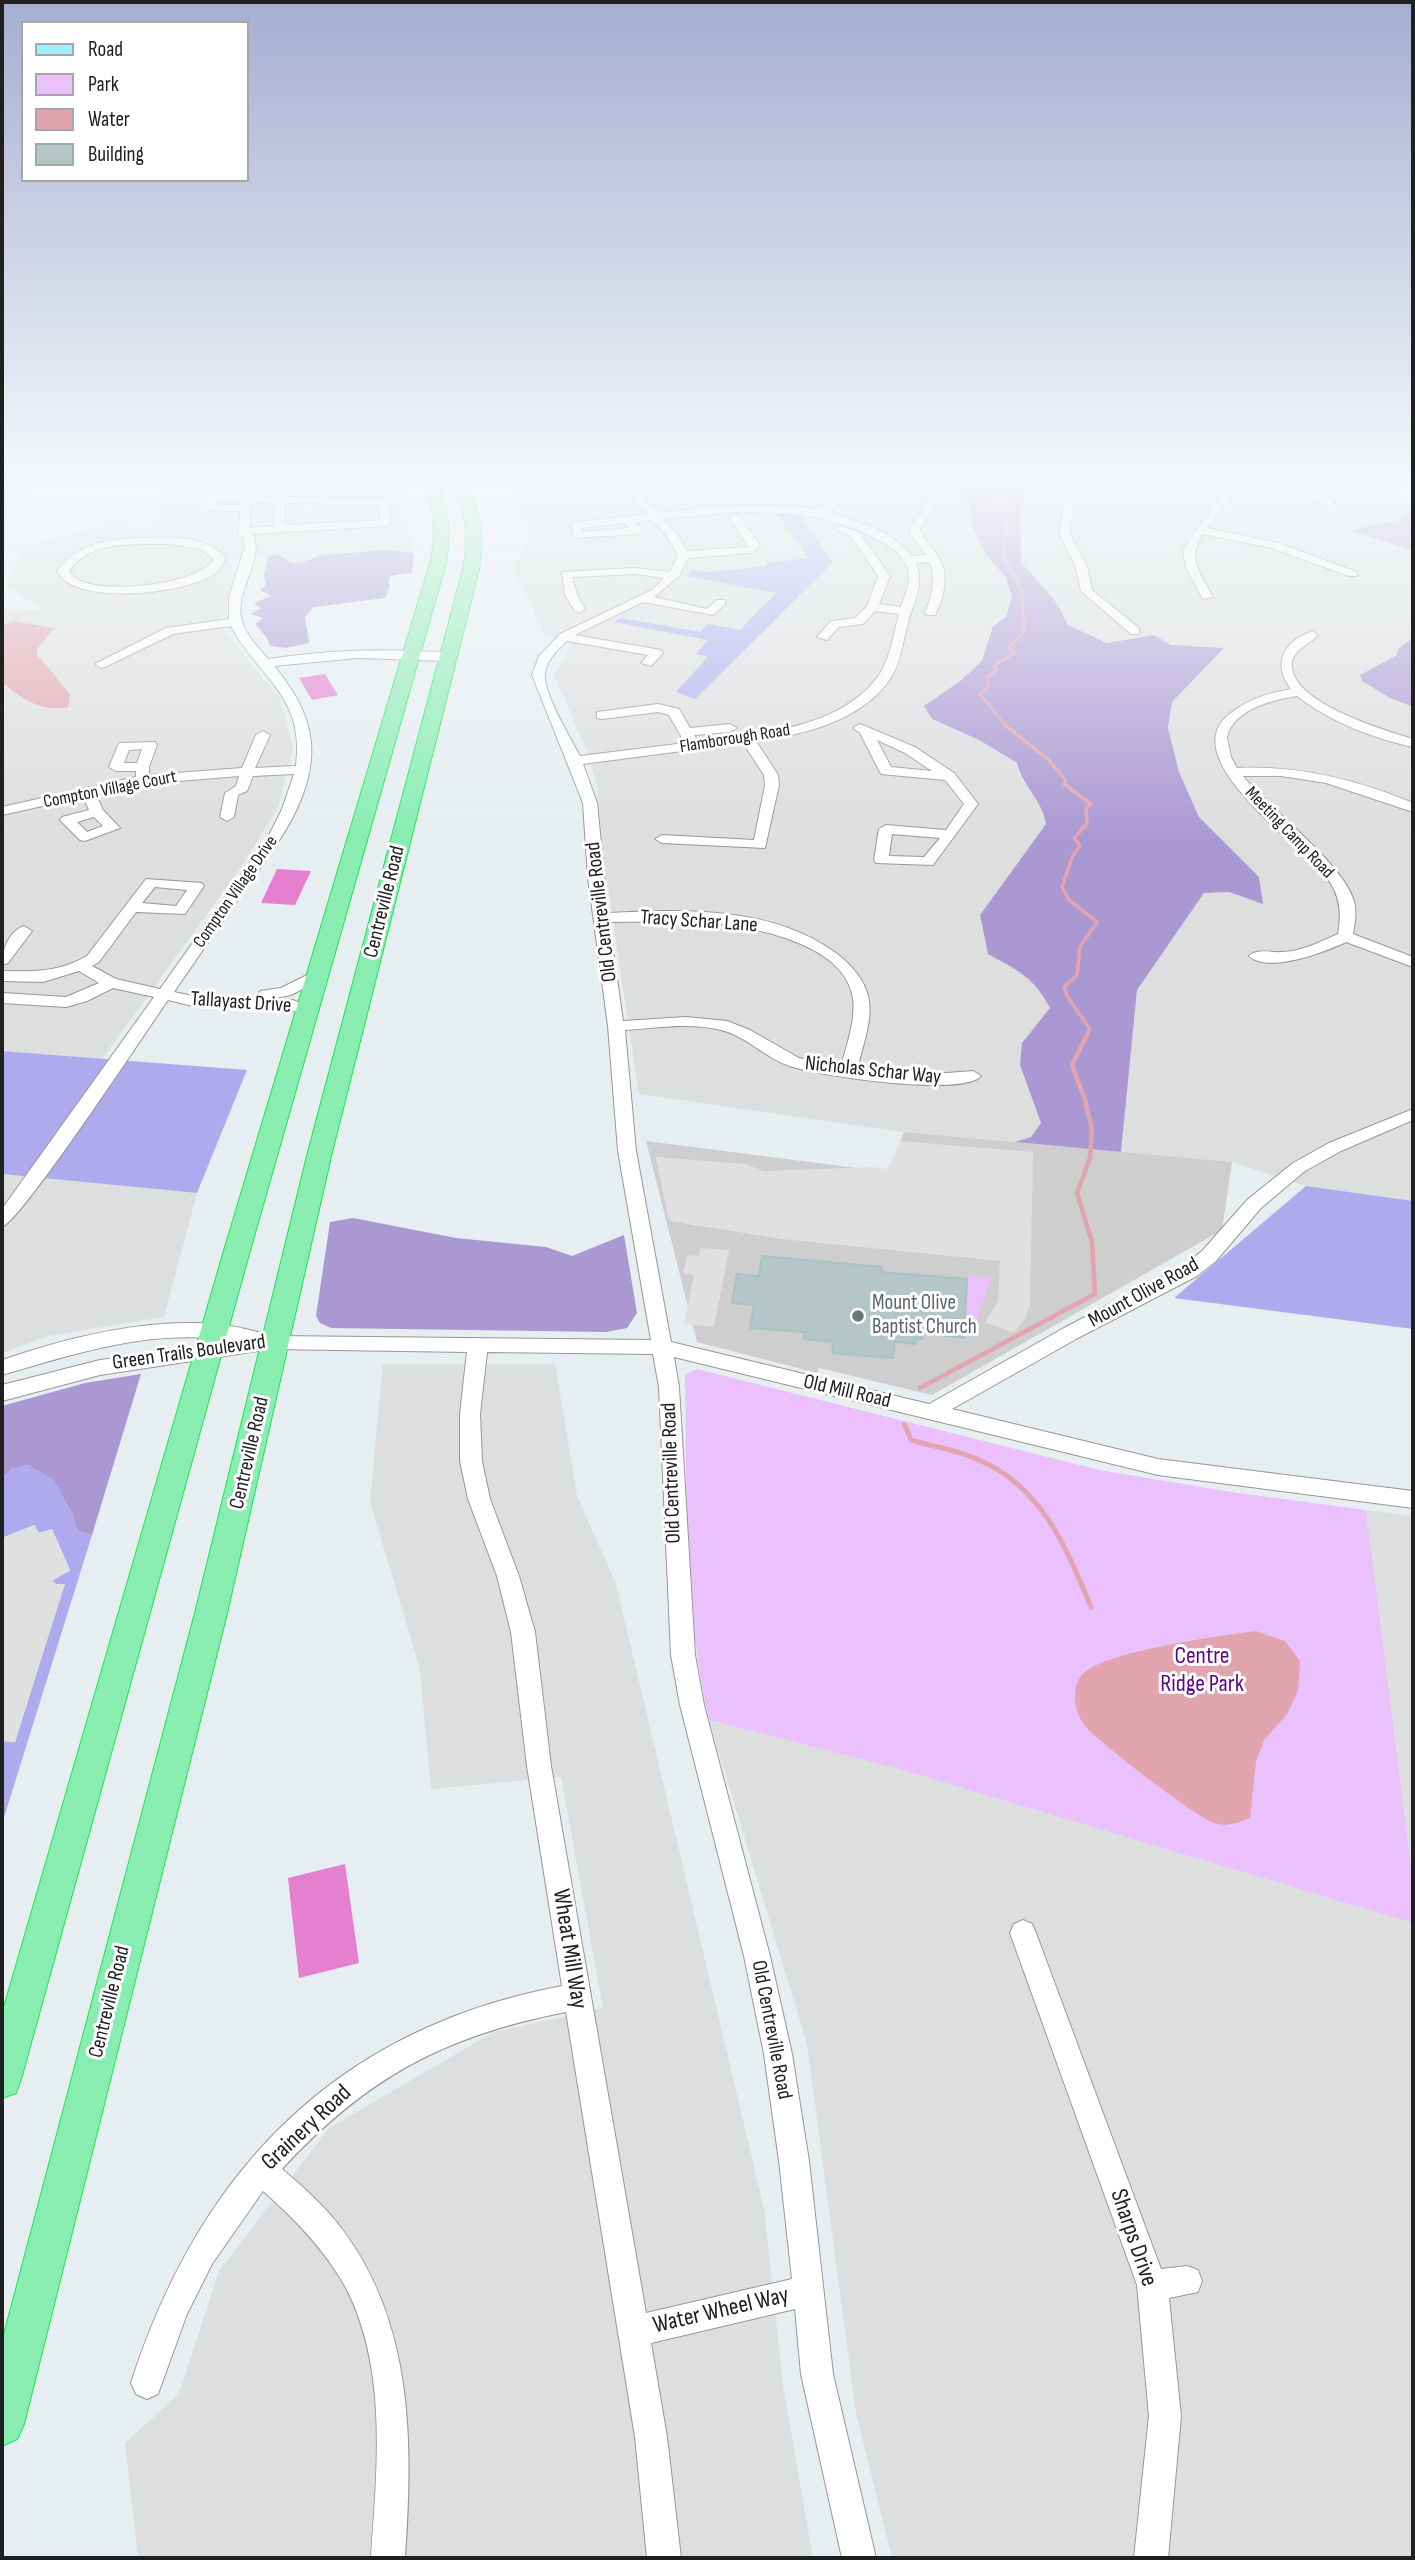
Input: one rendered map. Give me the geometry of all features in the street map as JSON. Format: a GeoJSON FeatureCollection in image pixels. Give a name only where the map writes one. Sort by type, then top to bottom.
{"type":"FeatureCollection","features":[{"type":"Feature","properties":{"kind":"highway","name":"Centreville Road"},"geometry":{"type":"LineString","coordinates":[[2,2079],[306,1010],[426,600]]}},
{"type":"Feature","properties":{"kind":"highway","name":"Centreville Road"},"geometry":{"type":"LineString","coordinates":[[2,2424],[211,1614],[320,1152],[462,600]]}},
{"type":"Feature","properties":{"kind":"street"},"geometry":{"type":"LineString","coordinates":[[102,664],[170,631],[236,622],[235,600]]}},
{"type":"Feature","properties":{"kind":"street"},"geometry":{"type":"LineString","coordinates":[[574,600],[579,610]]}},
{"type":"Feature","properties":{"kind":"street","name":"Old Centreville Road"},"geometry":{"type":"LineString","coordinates":[[641,600],[590,621],[564,637],[545,656],[538,674],[542,690],[575,761],[590,803],[594,878],[616,1026],[626,1151],[662,1348],[671,1420],[675,1548],[683,1655],[692,1705],[757,1956],[778,2053],[794,2161],[807,2291],[824,2413],[859,2558]]}},
{"type":"Feature","properties":{"kind":"street"},"geometry":{"type":"LineString","coordinates":[[652,600],[709,613],[721,602]]}},
{"type":"Feature","properties":{"kind":"street"},"geometry":{"type":"LineString","coordinates":[[823,637],[835,624],[859,621],[875,600]]}},
{"type":"Feature","properties":{"kind":"street","name":"Flamborough Road"},"geometry":{"type":"LineString","coordinates":[[575,761],[748,740],[797,730],[835,716],[864,699],[887,674],[909,600]]}},
{"type":"Feature","properties":{"kind":"street"},"geometry":{"type":"LineString","coordinates":[[932,613],[936,600]]}},
{"type":"Feature","properties":{"kind":"street"},"geometry":{"type":"LineString","coordinates":[[1097,600],[1135,631]]}},
{"type":"Feature","properties":{"kind":"street"},"geometry":{"type":"LineString","coordinates":[[872,607],[906,611]]}},
{"type":"Feature","properties":{"kind":"street","name":"Compton Village Drive"},"geometry":{"type":"LineString","coordinates":[[2,1221],[165,994],[276,835],[292,806],[303,770],[302,722],[288,690],[243,637],[236,622]]}},
{"type":"Feature","properties":{"kind":"street"},"geometry":{"type":"LineString","coordinates":[[1312,635],[1292,652],[1286,662],[1289,676],[1300,692],[1339,716],[1413,743]]}},
{"type":"Feature","properties":{"kind":"street"},"geometry":{"type":"LineString","coordinates":[[564,637],[657,653],[646,663]]}},
{"type":"Feature","properties":{"kind":"street"},"geometry":{"type":"LineString","coordinates":[[269,667],[410,657],[449,657]]}},
{"type":"Feature","properties":{"kind":"street","name":"Meeting Camp Road"},"geometry":{"type":"LineString","coordinates":[[1300,692],[1258,701],[1227,722],[1221,732],[1220,744],[1234,772],[1254,799],[1332,876],[1342,890],[1350,913],[1345,936]]}},
{"type":"Feature","properties":{"kind":"street"},"geometry":{"type":"LineString","coordinates":[[602,715],[658,708],[674,712],[694,746]]}},
{"type":"Feature","properties":{"kind":"street"},"geometry":{"type":"LineString","coordinates":[[835,716],[910,750],[949,776],[971,804],[950,835]]}},
{"type":"Feature","properties":{"kind":"street"},"geometry":{"type":"LineString","coordinates":[[685,732],[730,727]]}},
{"type":"Feature","properties":{"kind":"street"},"geometry":{"type":"LineString","coordinates":[[865,730],[886,771],[949,776]]}},
{"type":"Feature","properties":{"kind":"street"},"geometry":{"type":"LineString","coordinates":[[227,817],[232,793],[242,788],[263,735]]}},
{"type":"Feature","properties":{"kind":"street"},"geometry":{"type":"LineString","coordinates":[[662,839],[760,845],[772,785],[771,775],[748,740]]}},
{"type":"Feature","properties":{"kind":"street","name":"Compton Village Court"},"geometry":{"type":"LineString","coordinates":[[2,811],[88,793],[142,774],[303,770]]}},
{"type":"Feature","properties":{"kind":"street"},"geometry":{"type":"LineString","coordinates":[[1234,772],[1278,771],[1324,778],[1371,790],[1413,808]]}},
{"type":"Feature","properties":{"kind":"street"},"geometry":{"type":"LineString","coordinates":[[88,793],[97,812]]}},
{"type":"Feature","properties":{"kind":"street"},"geometry":{"type":"LineString","coordinates":[[2,976],[43,977],[81,966],[101,949],[132,907]]}},
{"type":"Feature","properties":{"kind":"street","name":"Tracy Schar Lane"},"geometry":{"type":"LineString","coordinates":[[600,918],[665,915],[747,923],[794,935],[829,953],[849,973],[860,997],[860,1020],[848,1072]]}},
{"type":"Feature","properties":{"kind":"street"},"geometry":{"type":"LineString","coordinates":[[2,960],[24,931]]}},
{"type":"Feature","properties":{"kind":"street"},"geometry":{"type":"LineString","coordinates":[[1257,956],[1284,959],[1316,950],[1345,936],[1413,962]]}},
{"type":"Feature","properties":{"kind":"street"},"geometry":{"type":"LineString","coordinates":[[81,966],[111,983],[165,994]]}},
{"type":"Feature","properties":{"kind":"street","name":"Tallayast Drive"},"geometry":{"type":"LineString","coordinates":[[165,994],[278,993],[317,975]]}},
{"type":"Feature","properties":{"kind":"street"},"geometry":{"type":"LineString","coordinates":[[2,998],[66,1002],[81,998],[111,983]]}},
{"type":"Feature","properties":{"kind":"street","name":"Tallayast Drive"},"geometry":{"type":"LineString","coordinates":[[165,994],[192,1001],[293,1004],[306,1010]]}},
{"type":"Feature","properties":{"kind":"street","name":"Nicholas Schar Way"},"geometry":{"type":"LineString","coordinates":[[616,1026],[699,1022],[719,1024],[748,1034],[796,1063],[848,1072],[930,1080],[973,1076]]}},
{"type":"Feature","properties":{"kind":"street","name":"Mount Olive Road"},"geometry":{"type":"LineString","coordinates":[[931,1412],[1071,1332],[1190,1271],[1209,1256],[1254,1204],[1299,1167],[1335,1147],[1408,1122]]}},
{"type":"Feature","properties":{"kind":"street","name":"Green Trails Boulevard"},"geometry":{"type":"LineString","coordinates":[[2,1368],[60,1350],[117,1339],[275,1343]]}},
{"type":"Feature","properties":{"kind":"street","name":"Green Trails Boulevard"},"geometry":{"type":"LineString","coordinates":[[2,1393],[89,1368],[158,1357],[212,1342]]}},
{"type":"Feature","properties":{"kind":"street","name":"Old Mill Road"},"geometry":{"type":"LineString","coordinates":[[275,1343],[662,1348],[1158,1467],[1413,1500]]}},
{"type":"Feature","properties":{"kind":"street","name":"Wheat Mill Way"},"geometry":{"type":"LineString","coordinates":[[478,1345],[470,1413],[471,1461],[479,1500],[508,1576],[523,1632],[539,1766],[653,2450],[664,2558]]}},
{"type":"Feature","properties":{"kind":"street","name":"Sharps Drive"},"geometry":{"type":"LineString","coordinates":[[1023,1933],[1152,2285],[1165,2416],[1151,2558]]}},
{"type":"Feature","properties":{"kind":"street","name":"Grainery Road"},"geometry":{"type":"LineString","coordinates":[[147,2383],[178,2298],[221,2221],[261,2170],[322,2109],[358,2080],[444,2032],[503,2011],[577,1997]]}},
{"type":"Feature","properties":{"kind":"street"},"geometry":{"type":"LineString","coordinates":[[261,2170],[318,2222],[333,2240],[347,2260],[375,2322],[389,2373],[393,2407],[395,2453],[388,2558]]}},
{"type":"Feature","properties":{"kind":"street"},"geometry":{"type":"LineString","coordinates":[[1152,2285],[1187,2281]]}},
{"type":"Feature","properties":{"kind":"street","name":"Water Wheel Way"},"geometry":{"type":"LineString","coordinates":[[634,2331],[807,2291]]}},
{"type":"Feature","properties":{"kind":"shaded area"},"geometry":{"type":"Polygon","coordinates":[[[30,600],[229,600],[221,626],[280,698],[293,748],[278,807],[244,863],[102,1059],[2,1051],[2,609],[45,610],[30,600]]]}},
{"type":"Feature","properties":{"kind":"shaded area"},"geometry":{"type":"Polygon","coordinates":[[[260,600],[366,600],[314,607],[305,617],[309,643],[286,648],[270,646],[255,624],[263,618],[251,614],[261,608],[254,603],[260,600]]]}},
{"type":"Feature","properties":{"kind":"shaded area"},"geometry":{"type":"Polygon","coordinates":[[[528,600],[1011,600],[1006,617],[993,626],[982,661],[959,682],[932,719],[979,740],[1017,764],[1021,779],[1044,809],[1046,824],[980,915],[988,954],[1016,969],[1040,988],[1050,1008],[1020,1065],[1041,1123],[1031,1137],[1015,1142],[904,1132],[639,1094],[597,815],[598,790],[589,756],[554,675],[572,644],[544,632],[528,600]]]}},
{"type":"Feature","properties":{"kind":"shaded area"},"geometry":{"type":"Polygon","coordinates":[[[769,600],[794,600],[695,699],[676,692],[708,657],[696,654],[708,640],[614,622],[621,618],[700,632],[708,624],[740,630],[769,600]]]}},
{"type":"Feature","properties":{"kind":"shaded area"},"geometry":{"type":"Polygon","coordinates":[[[1011,600],[1055,600],[1068,625],[1107,643],[1154,635],[1171,645],[1224,648],[1172,702],[1168,728],[1179,772],[1199,817],[1259,877],[1263,904],[1229,892],[1204,893],[1137,990],[1121,1152],[1015,1142],[1031,1137],[1041,1123],[1020,1065],[1022,1043],[1050,1008],[1031,982],[988,954],[980,915],[1046,824],[1041,807],[1017,763],[979,740],[932,719],[924,706],[959,682],[982,661],[993,626],[1006,617],[1011,600]]]}},
{"type":"Feature","properties":{"kind":"shaded area"},"geometry":{"type":"Polygon","coordinates":[[[1413,600],[1413,638],[1398,649],[1397,655],[1360,675],[1362,681],[1390,698],[1413,707],[1413,1201],[1306,1186],[1232,1162],[1121,1152],[1137,990],[1204,893],[1229,892],[1263,904],[1259,877],[1199,817],[1179,772],[1168,728],[1172,702],[1223,649],[1171,645],[1154,635],[1107,643],[1068,625],[1056,602],[1413,600]]]}},
{"type":"Feature","properties":{"kind":"shaded area"},"geometry":{"type":"Polygon","coordinates":[[[1413,638],[1413,707],[1390,698],[1362,681],[1360,675],[1397,655],[1398,649],[1413,638]]]}},
{"type":"Feature","properties":{"kind":"shaded area"},"geometry":{"type":"Polygon","coordinates":[[[325,674],[338,695],[312,700],[299,678],[325,674]]]}},
{"type":"Feature","properties":{"kind":"shaded area"},"geometry":{"type":"Polygon","coordinates":[[[277,869],[311,871],[295,905],[261,903],[277,869]]]}},
{"type":"Feature","properties":{"kind":"shaded area"},"geometry":{"type":"Polygon","coordinates":[[[2,1051],[247,1070],[197,1193],[2,1174],[2,1051]]]}},
{"type":"Feature","properties":{"kind":"shaded area"},"geometry":{"type":"Polygon","coordinates":[[[904,1132],[1232,1162],[1222,1230],[932,1395],[819,1368],[817,1373],[697,1342],[646,1141],[888,1172],[904,1132]]]}},
{"type":"Feature","properties":{"kind":"shaded area"},"geometry":{"type":"Polygon","coordinates":[[[900,1141],[1033,1152],[1030,1305],[1025,1319],[1014,1333],[985,1322],[998,1301],[1000,1261],[782,1239],[669,1221],[656,1157],[745,1164],[764,1171],[872,1167],[888,1169],[900,1141]]]}},
{"type":"Feature","properties":{"kind":"shaded area"},"geometry":{"type":"Polygon","coordinates":[[[2,1174],[197,1193],[164,1317],[48,1336],[2,1353],[2,1174]]]}},
{"type":"Feature","properties":{"kind":"shaded area"},"geometry":{"type":"Polygon","coordinates":[[[1306,1186],[1413,1201],[1413,1329],[1174,1298],[1306,1186]]]}},
{"type":"Feature","properties":{"kind":"shaded area"},"geometry":{"type":"Polygon","coordinates":[[[353,1218],[456,1238],[546,1247],[572,1256],[624,1235],[637,1313],[627,1328],[606,1332],[331,1328],[320,1323],[316,1316],[330,1222],[353,1218]]]}},
{"type":"Feature","properties":{"kind":"shaded area"},"geometry":{"type":"Polygon","coordinates":[[[700,1248],[729,1250],[714,1327],[684,1324],[694,1275],[683,1274],[687,1255],[699,1256],[700,1248]]]}},
{"type":"Feature","properties":{"kind":"shaded area"},"geometry":{"type":"Polygon","coordinates":[[[383,1364],[555,1364],[577,1496],[616,1584],[764,2209],[783,2386],[813,2558],[138,2558],[125,2443],[179,2394],[219,2271],[329,2128],[494,2032],[603,2008],[561,1777],[431,1789],[420,1669],[370,1502],[383,1364]]]}},
{"type":"Feature","properties":{"kind":"shaded area"},"geometry":{"type":"Polygon","coordinates":[[[141,1374],[92,1535],[77,1531],[72,1513],[53,1480],[28,1465],[12,1469],[2,1479],[2,1406],[85,1383],[141,1374]]]}},
{"type":"Feature","properties":{"kind":"shaded area"},"geometry":{"type":"Polygon","coordinates":[[[28,1465],[53,1480],[72,1513],[77,1531],[92,1535],[2,1824],[2,1741],[15,1742],[64,1584],[55,1584],[52,1581],[70,1570],[52,1529],[39,1533],[34,1525],[2,1538],[2,1479],[12,1469],[28,1465]]]}},
{"type":"Feature","properties":{"kind":"shaded area"},"geometry":{"type":"Polygon","coordinates":[[[1366,1510],[1413,1516],[1413,1881],[1366,1510]]]}},
{"type":"Feature","properties":{"kind":"shaded area"},"geometry":{"type":"Polygon","coordinates":[[[35,1525],[38,1533],[52,1529],[70,1571],[52,1580],[56,1584],[65,1584],[15,1742],[2,1741],[2,1538],[35,1525]]]}},
{"type":"Feature","properties":{"kind":"shaded area"},"geometry":{"type":"Polygon","coordinates":[[[709,1720],[899,1769],[1413,1923],[1413,2558],[892,2558],[856,2413],[807,2044],[709,1720]]]}},
{"type":"Feature","properties":{"kind":"shaded area"},"geometry":{"type":"Polygon","coordinates":[[[345,1864],[359,1963],[299,1978],[288,1878],[345,1864]]]}},
{"type":"Feature","properties":{"kind":"green space"},"geometry":{"type":"Polygon","coordinates":[[[968,1275],[991,1278],[976,1323],[979,1325],[964,1338],[968,1275]]]}},
{"type":"Feature","properties":{"kind":"green space","name":"Centre Ridge Park"},"geometry":{"type":"Polygon","coordinates":[[[697,1369],[1099,1470],[1231,1492],[1366,1510],[1413,1881],[1413,1923],[899,1769],[709,1720],[695,1634],[688,1548],[685,1375],[697,1369]]]}},
{"type":"Feature","properties":{"kind":"water"},"geometry":{"type":"Polygon","coordinates":[[[13,621],[54,628],[37,649],[37,656],[70,694],[68,707],[50,708],[32,703],[2,682],[2,625],[13,621]]]}},
{"type":"Feature","properties":{"kind":"water"},"geometry":{"type":"Polygon","coordinates":[[[1256,1631],[1285,1641],[1300,1661],[1298,1691],[1287,1714],[1264,1740],[1256,1762],[1250,1818],[1223,1825],[1204,1818],[1168,1794],[1093,1734],[1079,1714],[1075,1701],[1076,1688],[1081,1676],[1093,1667],[1112,1659],[1163,1646],[1256,1631]]]}},
{"type":"Feature","properties":{"kind":"building","name":"Mount Olive Baptist Church"},"geometry":{"type":"Polygon","coordinates":[[[762,1256],[882,1267],[882,1272],[967,1279],[964,1338],[922,1333],[922,1339],[916,1339],[915,1344],[895,1342],[893,1358],[832,1353],[834,1342],[804,1339],[805,1332],[750,1328],[754,1305],[732,1303],[737,1274],[759,1276],[762,1256]]]}},
{"type":"Feature","properties":{"kind":"waterway"},"geometry":{"type":"LineString","coordinates":[[1006,726],[980,694],[989,687],[987,677],[997,670],[993,666],[1015,653],[1009,648],[1024,632],[1022,600]]}},
{"type":"Feature","properties":{"kind":"waterway"},"geometry":{"type":"LineString","coordinates":[[920,1388],[1095,1294],[1092,1242],[1077,1193],[1090,1158],[1092,1129],[1072,1065],[1090,1029],[1067,996],[1064,987],[1077,975],[1080,947],[1097,922],[1069,900],[1062,887],[1072,857],[1080,845],[1074,838],[1087,824],[1086,809],[1091,804],[1064,784],[1066,781],[1049,760],[1006,726]]}},
{"type":"Feature","properties":{"kind":"waterway"},"geometry":{"type":"LineString","coordinates":[[904,1424],[906,1428]]}},
{"type":"Feature","properties":{"kind":"waterway"},"geometry":{"type":"LineString","coordinates":[[906,1428],[911,1440],[979,1460],[1020,1486],[1036,1503],[1061,1541],[1091,1607]]}},
{"type":"Feature","properties":{"kind":"place","name":"Mount Olive Baptist Church"},"geometry":{"type":"Point","coordinates":[858,1316]}}]}
